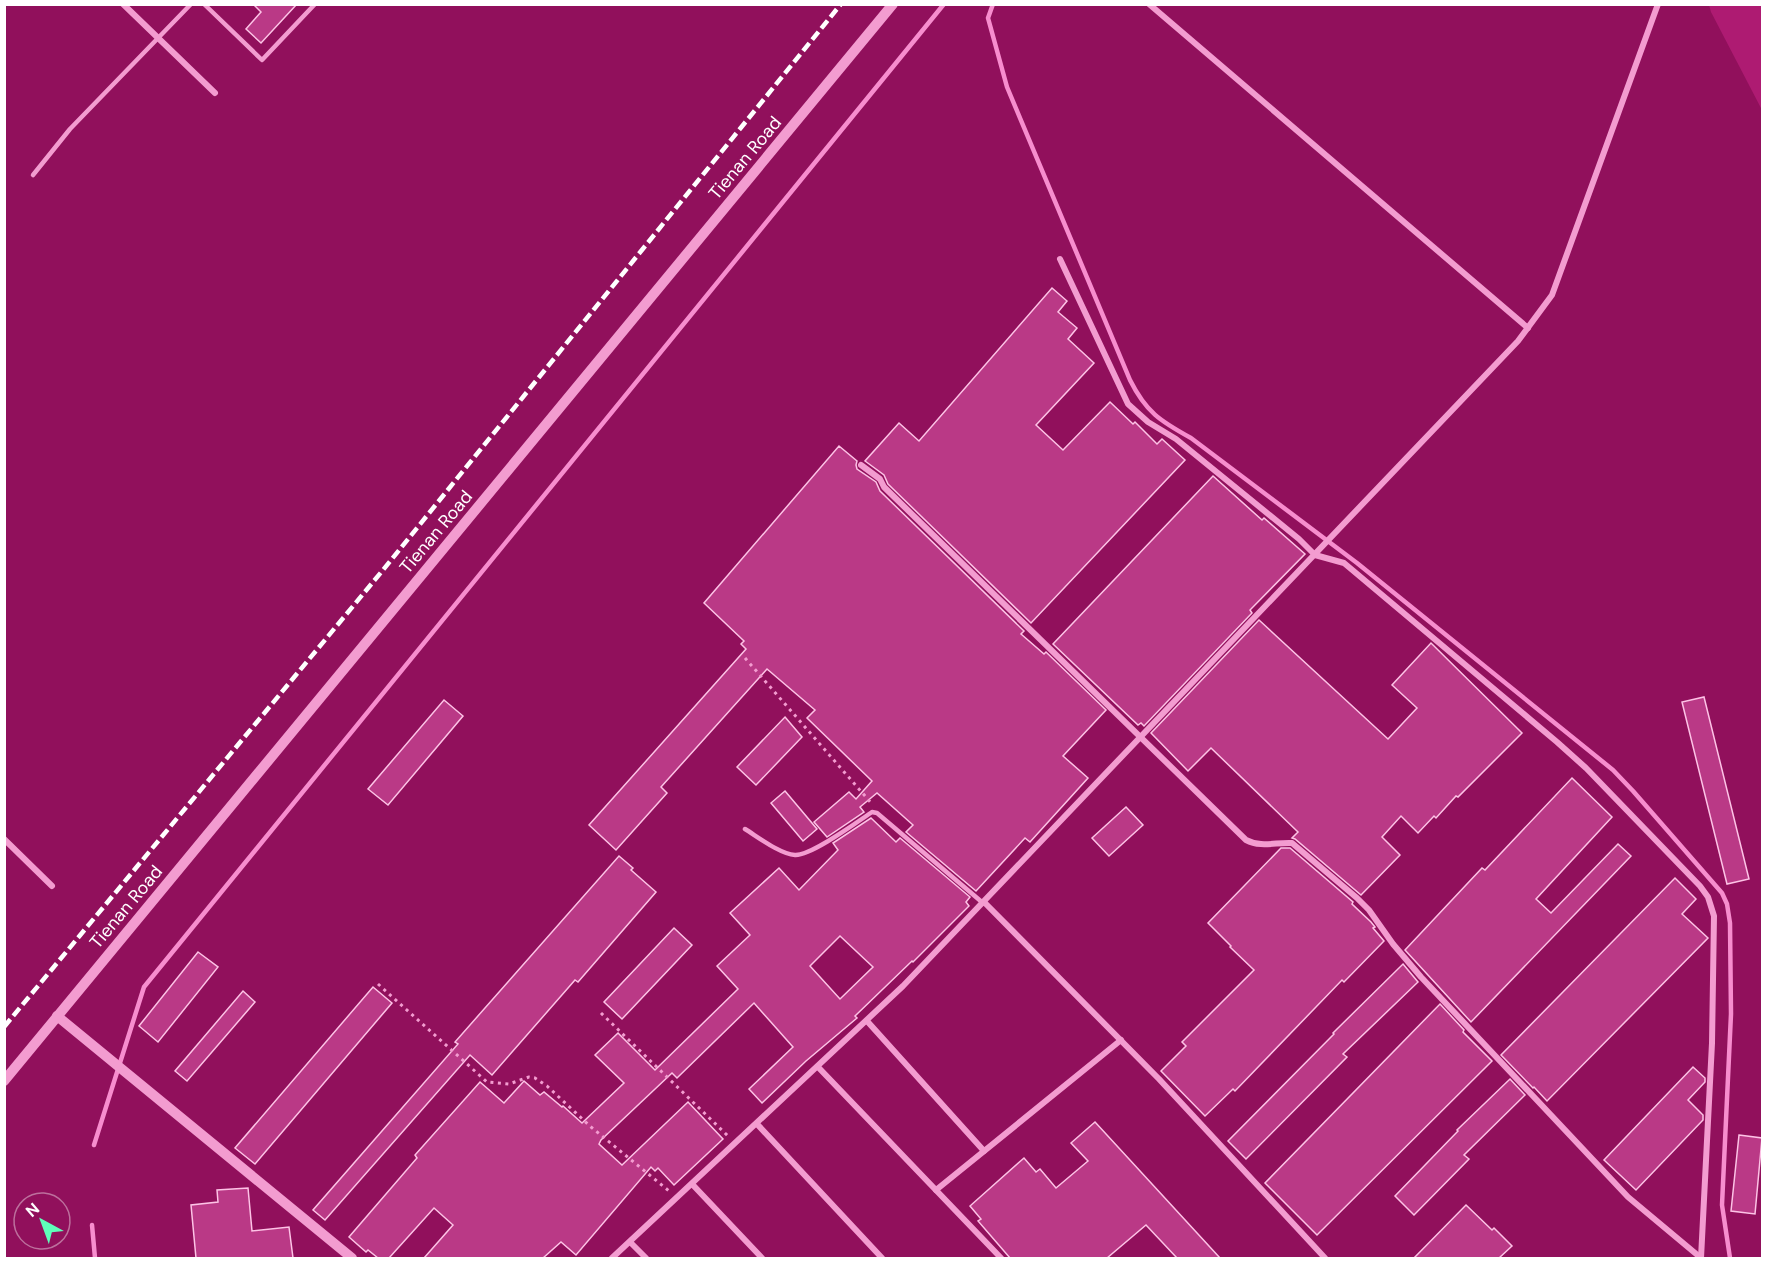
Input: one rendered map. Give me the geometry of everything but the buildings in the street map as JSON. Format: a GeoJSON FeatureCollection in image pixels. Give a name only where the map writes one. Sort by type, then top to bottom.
{"type":"FeatureCollection","features":[{"type":"Feature","properties":{"kind":"street"},"geometry":{"type":"LineString","coordinates":[[123,4],[215,93]]}},
{"type":"Feature","properties":{"kind":"street","name":"Tienan Road"},"geometry":{"type":"LineString","coordinates":[[4,1081],[893,4]]}},
{"type":"Feature","properties":{"kind":"street"},"geometry":{"type":"LineString","coordinates":[[1149,4],[1528,328]]}},
{"type":"Feature","properties":{"kind":"street"},"geometry":{"type":"LineString","coordinates":[[612,1258],[867,1021],[1142,738],[1518,340],[1552,295],[1658,4]]}},
{"type":"Feature","properties":{"kind":"street"},"geometry":{"type":"LineString","coordinates":[[1060,259],[1128,404],[1148,422],[1185,446],[1299,539],[1315,555],[1344,563],[1557,742],[1586,768],[1708,897],[1714,916],[1712,1042],[1701,1258]]}},
{"type":"Feature","properties":{"kind":"street"},"geometry":{"type":"LineString","coordinates":[[861,465],[880,479],[884,487],[1246,840],[1257,845],[1292,843],[1357,898],[1422,977],[1628,1197],[1701,1258]]}},
{"type":"Feature","properties":{"kind":"street"},"geometry":{"type":"LineString","coordinates":[[4,839],[52,886]]}},
{"type":"Feature","properties":{"kind":"street"},"geometry":{"type":"LineString","coordinates":[[983,902],[1159,1079],[1325,1258]]}},
{"type":"Feature","properties":{"kind":"street"},"geometry":{"type":"LineString","coordinates":[[57,1016],[352,1258]]}},
{"type":"Feature","properties":{"kind":"street"},"geometry":{"type":"LineString","coordinates":[[867,1021],[984,1151]]}},
{"type":"Feature","properties":{"kind":"street"},"geometry":{"type":"LineString","coordinates":[[936,1190],[1121,1040]]}},
{"type":"Feature","properties":{"kind":"street"},"geometry":{"type":"LineString","coordinates":[[818,1067],[1001,1258]]}},
{"type":"Feature","properties":{"kind":"street"},"geometry":{"type":"LineString","coordinates":[[757,1124],[882,1258]]}},
{"type":"Feature","properties":{"kind":"street"},"geometry":{"type":"LineString","coordinates":[[692,1184],[762,1258]]}},
{"type":"Feature","properties":{"kind":"street"},"geometry":{"type":"LineString","coordinates":[[630,1242],[645,1258]]}},
{"type":"Feature","properties":{"kind":"lane"},"geometry":{"type":"LineString","coordinates":[[33,175],[70,129],[191,4]]}},
{"type":"Feature","properties":{"kind":"lane"},"geometry":{"type":"LineString","coordinates":[[204,4],[262,60],[315,4]]}},
{"type":"Feature","properties":{"kind":"lane"},"geometry":{"type":"LineString","coordinates":[[745,829],[777,848],[796,855],[816,848],[872,812],[877,813],[983,902]]}},
{"type":"Feature","properties":{"kind":"path"},"geometry":{"type":"LineString","coordinates":[[745,658],[872,803],[877,813]]}},
{"type":"Feature","properties":{"kind":"path"},"geometry":{"type":"LineString","coordinates":[[378,984],[488,1082],[509,1084],[529,1077],[535,1078],[677,1198]]}},
{"type":"Feature","properties":{"kind":"path"},"geometry":{"type":"LineString","coordinates":[[601,1013],[736,1143]]}},
{"type":"Feature","properties":{"kind":"shaded area"},"geometry":{"type":"Polygon","coordinates":[[[1709,5],[1762,5],[1762,110],[1711,12],[1709,5]]]}},
{"type":"Feature","properties":{"kind":"waterway"},"geometry":{"type":"LineString","coordinates":[[94,1145],[144,987],[944,4]]}},
{"type":"Feature","properties":{"kind":"waterway"},"geometry":{"type":"LineString","coordinates":[[993,4],[988,18],[1007,87],[1130,380],[1148,408],[1162,421],[1191,438],[1357,563],[1613,770],[1722,893],[1727,904],[1730,923],[1731,1014],[1722,1205],[1730,1258]]}},
{"type":"Feature","properties":{"kind":"waterway"},"geometry":{"type":"LineString","coordinates":[[92,1225],[95,1258]]}},
{"type":"Feature","properties":{"kind":"railway"},"geometry":{"type":"LineString","coordinates":[[4,1027],[383,570],[841,4]]}}]}
